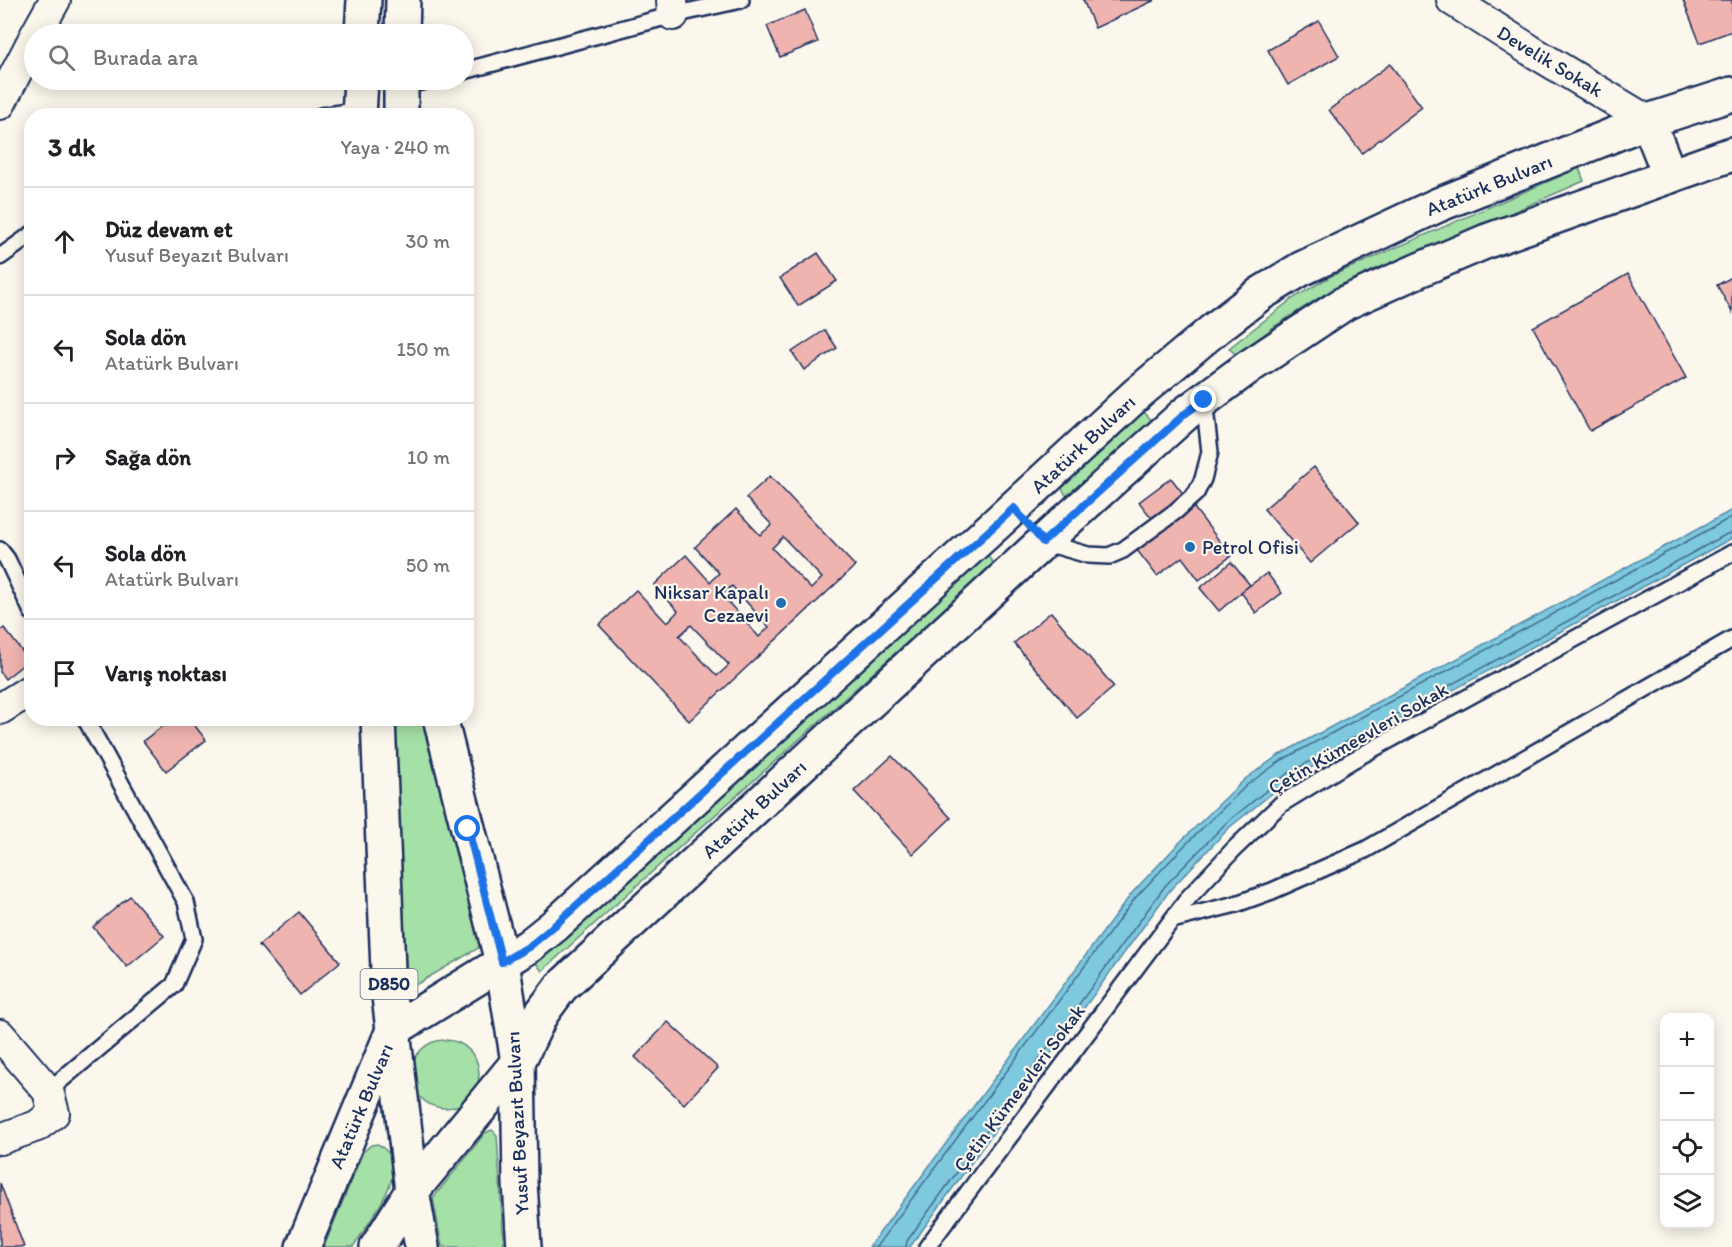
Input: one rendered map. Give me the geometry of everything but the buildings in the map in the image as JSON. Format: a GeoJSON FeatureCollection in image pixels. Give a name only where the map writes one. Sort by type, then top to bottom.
{"type":"FeatureCollection","features":[{"type":"Feature","properties":{"kind":"main road"},"geometry":{"type":"LineString","coordinates":[[363,24],[364,0]]}},
{"type":"Feature","properties":{"kind":"main road"},"geometry":{"type":"LineString","coordinates":[[402,24],[403,0]]}},
{"type":"Feature","properties":{"kind":"main road","name":"Atatürk Bulvarı"},"geometry":{"type":"LineString","coordinates":[[303,1247],[393,1030],[530,946],[1138,393],[1260,294],[1301,269],[1438,205],[1648,121],[1732,94]]}},
{"type":"Feature","properties":{"kind":"main road"},"geometry":{"type":"LineString","coordinates":[[1648,121],[1670,176]]}},
{"type":"Feature","properties":{"kind":"main road","name":"Atatürk Bulvarı"},"geometry":{"type":"LineString","coordinates":[[377,1247],[412,1191],[518,1062],[541,1014],[561,987],[1186,413],[1288,339],[1345,303],[1487,241],[1732,154]]}},
{"type":"Feature","properties":{"kind":"main road"},"geometry":{"type":"LineString","coordinates":[[1174,364],[1204,400]]}},
{"type":"Feature","properties":{"kind":"main road"},"geometry":{"type":"LineString","coordinates":[[1014,508],[1043,542]]}},
{"type":"Feature","properties":{"kind":"main road","name":"D850"},"geometry":{"type":"LineString","coordinates":[[378,726],[387,951],[393,1030],[412,1191],[422,1247]]}},
{"type":"Feature","properties":{"kind":"main road","name":"Yusuf Beyazıt Bulvarı"},"geometry":{"type":"LineString","coordinates":[[443,726],[502,962],[518,1062],[520,1183],[524,1247]]}},
{"type":"Feature","properties":{"kind":"street"},"geometry":{"type":"LineString","coordinates":[[42,24],[55,0]]}},
{"type":"Feature","properties":{"kind":"street","name":"Develik Sokak"},"geometry":{"type":"LineString","coordinates":[[1452,0],[1648,121]]}},
{"type":"Feature","properties":{"kind":"street"},"geometry":{"type":"LineString","coordinates":[[0,104],[24,57]]}},
{"type":"Feature","properties":{"kind":"street"},"geometry":{"type":"LineString","coordinates":[[0,709],[24,694]]}},
{"type":"Feature","properties":{"kind":"street"},"geometry":{"type":"LineString","coordinates":[[0,1035],[48,1091],[54,1113],[37,1126],[0,1139]]}},
{"type":"Feature","properties":{"kind":"lane"},"geometry":{"type":"LineString","coordinates":[[474,67],[672,8],[741,0]]}},
{"type":"Feature","properties":{"kind":"lane"},"geometry":{"type":"LineString","coordinates":[[343,108],[360,102]]}},
{"type":"Feature","properties":{"kind":"lane"},"geometry":{"type":"LineString","coordinates":[[0,257],[24,240]]}},
{"type":"Feature","properties":{"kind":"lane"},"geometry":{"type":"LineString","coordinates":[[1043,542],[1088,555],[1109,556],[1123,550],[1176,512],[1196,493],[1203,479],[1210,452],[1204,400]]}},
{"type":"Feature","properties":{"kind":"lane"},"geometry":{"type":"LineString","coordinates":[[0,550],[7,559],[24,595]]}},
{"type":"Feature","properties":{"kind":"lane","name":"Çetin Kümeevleri Sokak"},"geometry":{"type":"LineString","coordinates":[[927,1247],[1189,897],[1226,857],[1281,804],[1362,756],[1732,553]]}},
{"type":"Feature","properties":{"kind":"lane"},"geometry":{"type":"LineString","coordinates":[[1172,920],[1236,904],[1365,850],[1732,639]]}},
{"type":"Feature","properties":{"kind":"lane"},"geometry":{"type":"LineString","coordinates":[[48,1091],[174,985],[194,939],[186,902],[89,726]]}},
{"type":"Feature","properties":{"kind":"green space"},"geometry":{"type":"Polygon","coordinates":[[[1579,168],[1584,181],[1323,295],[1236,355],[1229,348],[1292,299],[1331,276],[1579,168]]]}},
{"type":"Feature","properties":{"kind":"green space"},"geometry":{"type":"Polygon","coordinates":[[[1144,412],[1154,423],[1068,498],[1060,486],[1144,412]]]}},
{"type":"Feature","properties":{"kind":"green space"},"geometry":{"type":"Polygon","coordinates":[[[986,554],[994,564],[542,971],[535,962],[986,554]]]}},
{"type":"Feature","properties":{"kind":"green space"},"geometry":{"type":"Polygon","coordinates":[[[395,726],[426,726],[482,946],[407,990],[395,726]]]}},
{"type":"Feature","properties":{"kind":"green space"},"geometry":{"type":"Polygon","coordinates":[[[445,1040],[458,1043],[469,1050],[476,1061],[479,1074],[476,1087],[469,1098],[458,1105],[445,1108],[432,1105],[421,1098],[414,1087],[411,1074],[414,1061],[421,1050],[432,1043],[445,1040]]]}},
{"type":"Feature","properties":{"kind":"green space"},"geometry":{"type":"Polygon","coordinates":[[[492,1130],[497,1135],[504,1247],[442,1247],[433,1198],[485,1133],[492,1130]]]}},
{"type":"Feature","properties":{"kind":"green space"},"geometry":{"type":"Polygon","coordinates":[[[378,1144],[389,1154],[393,1162],[391,1183],[386,1194],[353,1247],[324,1247],[363,1152],[371,1145],[378,1144]]]}},
{"type":"Feature","properties":{"kind":"water"},"geometry":{"type":"Polygon","coordinates":[[[1732,510],[1732,538],[1290,779],[1230,827],[1170,890],[910,1247],[869,1247],[1132,893],[1179,843],[1245,779],[1279,755],[1732,510]]]}},
{"type":"Feature","properties":{"kind":"place","name":"Petrol Ofisi"},"geometry":{"type":"Point","coordinates":[1190,547]}},
{"type":"Feature","properties":{"kind":"place","name":"Niksar Kapalı Cezaevi"},"geometry":{"type":"Point","coordinates":[781,603]}},
{"type":"Feature","properties":{"kind":"route"},"geometry":{"type":"LineString","coordinates":[[468,829],[502,962],[530,946],[554,926],[1014,508],[1043,542],[1186,413],[1204,400]]}}]}
